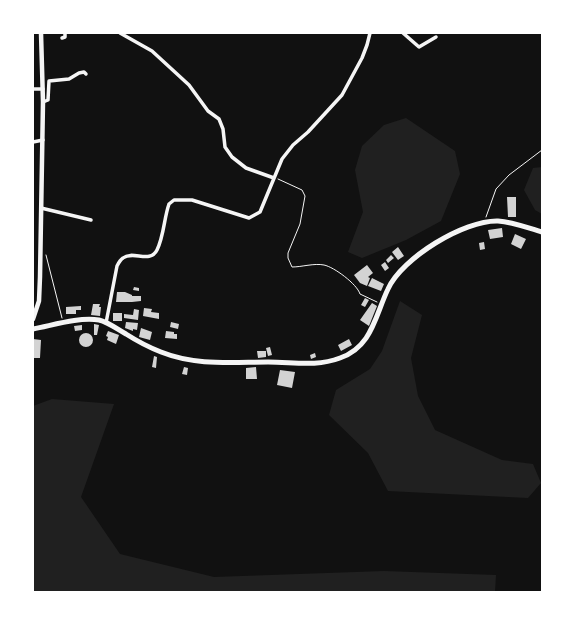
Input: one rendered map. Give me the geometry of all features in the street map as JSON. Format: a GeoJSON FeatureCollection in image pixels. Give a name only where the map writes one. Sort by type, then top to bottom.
{"type":"FeatureCollection","features":[{"type":"Feature","properties":{"kind":"main road"},"geometry":{"type":"LineString","coordinates":[[33,329],[75,321],[99,320],[147,346],[178,358],[221,364],[269,362],[317,364],[350,354],[364,344],[372,330],[392,282],[421,254],[442,239],[484,223],[497,221],[542,232]]}},
{"type":"Feature","properties":{"kind":"street"},"geometry":{"type":"LineString","coordinates":[[33,319],[39,301],[43,140],[41,33]]}},
{"type":"Feature","properties":{"kind":"street"},"geometry":{"type":"LineString","coordinates":[[62,38],[65,37],[65,33]]}},
{"type":"Feature","properties":{"kind":"street"},"geometry":{"type":"LineString","coordinates":[[120,33],[152,51],[189,85],[208,111],[219,119],[225,147],[232,157],[246,168],[274,178]]}},
{"type":"Feature","properties":{"kind":"street"},"geometry":{"type":"LineString","coordinates":[[106,323],[117,266],[122,258],[127,256],[148,257],[154,255],[158,249],[169,204],[174,200],[192,200],[249,218],[260,212],[282,159],[292,145],[317,122],[342,95],[362,58],[370,33]]}},
{"type":"Feature","properties":{"kind":"street"},"geometry":{"type":"LineString","coordinates":[[403,33],[419,47],[436,37]]}},
{"type":"Feature","properties":{"kind":"street"},"geometry":{"type":"LineString","coordinates":[[43,102],[48,100],[49,81],[70,79],[79,73],[84,72],[86,74]]}},
{"type":"Feature","properties":{"kind":"street"},"geometry":{"type":"LineString","coordinates":[[33,89],[43,89]]}},
{"type":"Feature","properties":{"kind":"street"},"geometry":{"type":"LineString","coordinates":[[33,142],[43,140]]}},
{"type":"Feature","properties":{"kind":"street"},"geometry":{"type":"LineString","coordinates":[[41,208],[91,220]]}},
{"type":"Feature","properties":{"kind":"path"},"geometry":{"type":"LineString","coordinates":[[484,223],[496,189],[509,175],[542,150]]}},
{"type":"Feature","properties":{"kind":"path"},"geometry":{"type":"LineString","coordinates":[[274,178],[302,190],[305,196],[300,224],[288,253],[288,258],[292,267],[324,265],[351,281],[358,289],[360,294],[382,304]]}},
{"type":"Feature","properties":{"kind":"path"},"geometry":{"type":"LineString","coordinates":[[45,252],[62,318],[68,318]]}},
{"type":"Feature","properties":{"kind":"shaded area"},"geometry":{"type":"Polygon","coordinates":[[[406,118],[455,151],[460,174],[441,221],[406,240],[362,258],[348,252],[363,212],[355,170],[362,146],[384,125],[406,118]]]}},
{"type":"Feature","properties":{"kind":"shaded area"},"geometry":{"type":"Polygon","coordinates":[[[542,167],[542,214],[535,210],[524,190],[533,168],[542,167]]]}},
{"type":"Feature","properties":{"kind":"shaded area"},"geometry":{"type":"Polygon","coordinates":[[[400,301],[422,315],[411,358],[418,396],[435,430],[502,460],[533,464],[541,483],[528,498],[388,491],[368,453],[329,415],[336,390],[370,369],[382,351],[400,301]]]}},
{"type":"Feature","properties":{"kind":"shaded area"},"geometry":{"type":"Polygon","coordinates":[[[52,399],[114,404],[81,497],[120,554],[214,577],[384,571],[496,575],[495,592],[33,592],[33,406],[52,399]]]}},
{"type":"Feature","properties":{"kind":"building"},"geometry":{"type":"Polygon","coordinates":[[[507,197],[516,197],[516,217],[508,217],[507,197]]]}},
{"type":"Feature","properties":{"kind":"building"},"geometry":{"type":"Polygon","coordinates":[[[502,228],[503,237],[490,239],[488,230],[502,228]]]}},
{"type":"Feature","properties":{"kind":"building"},"geometry":{"type":"Polygon","coordinates":[[[515,234],[526,239],[521,249],[511,244],[515,234]]]}},
{"type":"Feature","properties":{"kind":"building"},"geometry":{"type":"Polygon","coordinates":[[[484,242],[485,249],[480,250],[479,243],[484,242]]]}},
{"type":"Feature","properties":{"kind":"building"},"geometry":{"type":"Polygon","coordinates":[[[398,247],[404,256],[398,260],[392,252],[398,247]]]}},
{"type":"Feature","properties":{"kind":"building"},"geometry":{"type":"Polygon","coordinates":[[[391,255],[394,258],[388,263],[386,260],[391,255]]]}},
{"type":"Feature","properties":{"kind":"building"},"geometry":{"type":"Polygon","coordinates":[[[385,262],[389,268],[385,271],[381,265],[385,262]]]}},
{"type":"Feature","properties":{"kind":"building"},"geometry":{"type":"Polygon","coordinates":[[[367,265],[373,273],[368,277],[370,278],[367,286],[360,283],[354,275],[367,265]]]}},
{"type":"Feature","properties":{"kind":"building"},"geometry":{"type":"Polygon","coordinates":[[[372,278],[384,284],[381,291],[368,286],[372,278]]]}},
{"type":"Feature","properties":{"kind":"building"},"geometry":{"type":"Polygon","coordinates":[[[134,287],[139,288],[139,291],[133,290],[134,287]]]}},
{"type":"Feature","properties":{"kind":"building"},"geometry":{"type":"Polygon","coordinates":[[[117,292],[125,292],[132,295],[132,302],[116,302],[117,292]]]}},
{"type":"Feature","properties":{"kind":"building"},"geometry":{"type":"Polygon","coordinates":[[[132,296],[141,296],[141,301],[132,302],[132,296]]]}},
{"type":"Feature","properties":{"kind":"building"},"geometry":{"type":"Polygon","coordinates":[[[365,298],[369,300],[365,307],[361,305],[365,298]]]}},
{"type":"Feature","properties":{"kind":"building"},"geometry":{"type":"Polygon","coordinates":[[[372,303],[377,306],[369,326],[360,320],[372,303]]]}},
{"type":"Feature","properties":{"kind":"building"},"geometry":{"type":"Polygon","coordinates":[[[93,304],[100,304],[100,316],[91,315],[93,304]]]}},
{"type":"Feature","properties":{"kind":"building"},"geometry":{"type":"Polygon","coordinates":[[[81,306],[81,310],[76,310],[76,314],[66,314],[66,307],[81,306]]]}},
{"type":"Feature","properties":{"kind":"building"},"geometry":{"type":"Polygon","coordinates":[[[144,308],[152,309],[151,312],[159,313],[159,319],[143,316],[144,308]]]}},
{"type":"Feature","properties":{"kind":"building"},"geometry":{"type":"Polygon","coordinates":[[[134,309],[139,310],[138,320],[124,318],[124,314],[133,315],[134,309]]]}},
{"type":"Feature","properties":{"kind":"building"},"geometry":{"type":"Polygon","coordinates":[[[113,313],[122,313],[122,321],[113,321],[113,313]]]}},
{"type":"Feature","properties":{"kind":"building"},"geometry":{"type":"Polygon","coordinates":[[[126,322],[138,323],[137,330],[133,329],[133,331],[125,328],[126,322]]]}},
{"type":"Feature","properties":{"kind":"building"},"geometry":{"type":"Polygon","coordinates":[[[171,322],[179,324],[178,329],[170,327],[171,322]]]}},
{"type":"Feature","properties":{"kind":"building"},"geometry":{"type":"Polygon","coordinates":[[[94,324],[99,325],[97,335],[94,335],[94,324]]]}},
{"type":"Feature","properties":{"kind":"building"},"geometry":{"type":"Polygon","coordinates":[[[82,325],[82,330],[75,331],[74,326],[82,325]]]}},
{"type":"Feature","properties":{"kind":"building"},"geometry":{"type":"Polygon","coordinates":[[[141,328],[152,332],[150,340],[139,337],[141,328]]]}},
{"type":"Feature","properties":{"kind":"building"},"geometry":{"type":"Polygon","coordinates":[[[108,331],[119,335],[116,344],[107,340],[108,337],[106,336],[108,331]]]}},
{"type":"Feature","properties":{"kind":"building"},"geometry":{"type":"Polygon","coordinates":[[[166,331],[177,334],[177,339],[165,338],[166,331]]]}},
{"type":"Feature","properties":{"kind":"building"},"geometry":{"type":"Polygon","coordinates":[[[86,333],[91,335],[93,340],[91,345],[86,347],[81,345],[79,340],[81,335],[86,333]]]}},
{"type":"Feature","properties":{"kind":"building"},"geometry":{"type":"Polygon","coordinates":[[[33,339],[41,340],[40,358],[33,358],[33,339]]]}},
{"type":"Feature","properties":{"kind":"building"},"geometry":{"type":"Polygon","coordinates":[[[349,339],[352,345],[341,351],[338,345],[349,339]]]}},
{"type":"Feature","properties":{"kind":"building"},"geometry":{"type":"Polygon","coordinates":[[[270,347],[272,355],[268,356],[266,348],[270,347]]]}},
{"type":"Feature","properties":{"kind":"building"},"geometry":{"type":"Polygon","coordinates":[[[257,351],[266,351],[266,357],[258,358],[257,351]]]}},
{"type":"Feature","properties":{"kind":"building"},"geometry":{"type":"Polygon","coordinates":[[[315,353],[316,357],[311,359],[310,355],[315,353]]]}},
{"type":"Feature","properties":{"kind":"building"},"geometry":{"type":"Polygon","coordinates":[[[154,356],[157,357],[156,368],[152,367],[154,356]]]}},
{"type":"Feature","properties":{"kind":"building"},"geometry":{"type":"Polygon","coordinates":[[[184,367],[188,368],[187,375],[182,374],[184,367]]]}},
{"type":"Feature","properties":{"kind":"building"},"geometry":{"type":"Polygon","coordinates":[[[256,367],[257,379],[246,379],[246,368],[256,367]]]}},
{"type":"Feature","properties":{"kind":"building"},"geometry":{"type":"Polygon","coordinates":[[[280,370],[295,372],[292,388],[277,385],[280,370]]]}}]}
